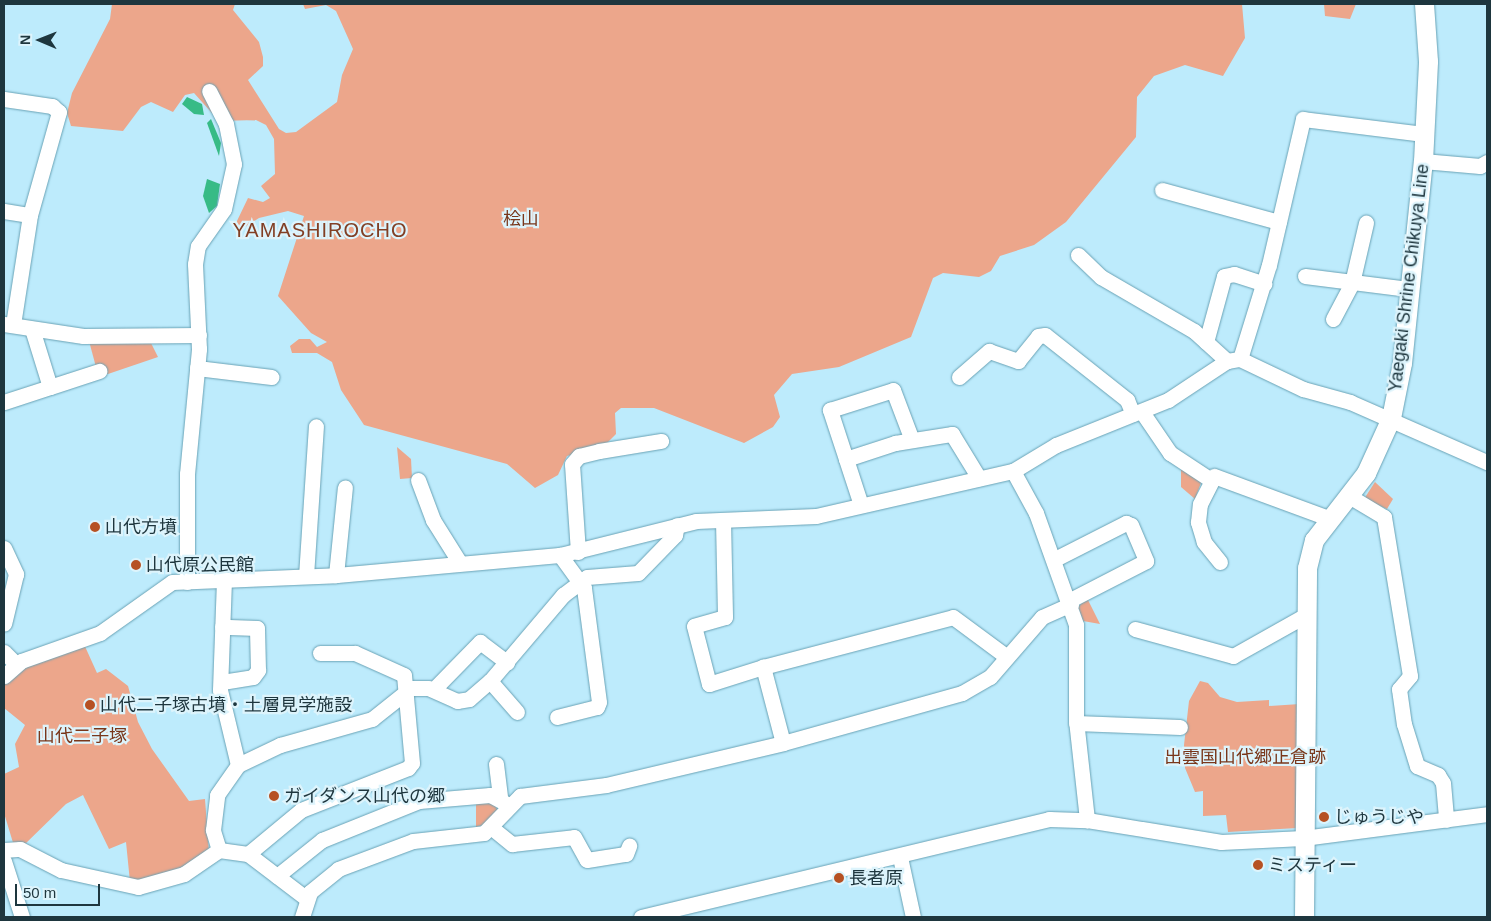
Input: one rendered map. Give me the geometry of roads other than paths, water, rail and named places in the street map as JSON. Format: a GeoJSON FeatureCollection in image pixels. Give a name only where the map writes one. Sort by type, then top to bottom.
{"type":"FeatureCollection","features":[{"type":"Feature","properties":{"kind":"main road","name":"Yaegaki Shrine Chikuya Line"},"geometry":{"type":"LineString","coordinates":[[1304,917],[1303,838],[1306,616],[1310,552],[1328,518],[1349,496],[1391,418],[1402,363],[1408,290],[1423,161],[1428,61],[1424,4]]}},
{"type":"Feature","properties":{"kind":"street"},"geometry":{"type":"LineString","coordinates":[[187,582],[187,474],[199,335],[198,246],[224,209],[234,164],[226,124],[209,91]]}},
{"type":"Feature","properties":{"kind":"street"},"geometry":{"type":"LineString","coordinates":[[4,99],[52,106],[59,112],[30,215],[8,324],[32,329],[104,336],[199,335]]}},
{"type":"Feature","properties":{"kind":"street"},"geometry":{"type":"LineString","coordinates":[[4,676],[16,664],[94,636],[157,589],[187,582],[336,575],[560,555],[578,552],[677,525],[723,520],[800,518],[1013,471],[1056,445],[1137,413],[1234,360],[1264,284],[1303,119],[1424,134]]}},
{"type":"Feature","properties":{"kind":"street"},"geometry":{"type":"LineString","coordinates":[[1423,161],[1480,166],[1487,162]]}},
{"type":"Feature","properties":{"kind":"street"},"geometry":{"type":"LineString","coordinates":[[1162,190],[1279,222]]}},
{"type":"Feature","properties":{"kind":"street"},"geometry":{"type":"LineString","coordinates":[[4,211],[30,215]]}},
{"type":"Feature","properties":{"kind":"street"},"geometry":{"type":"LineString","coordinates":[[1333,319],[1352,283],[1366,223]]}},
{"type":"Feature","properties":{"kind":"street"},"geometry":{"type":"LineString","coordinates":[[1078,256],[1101,277],[1178,320],[1206,342],[1234,360],[1303,389],[1391,418],[1487,462]]}},
{"type":"Feature","properties":{"kind":"street"},"geometry":{"type":"LineString","coordinates":[[1206,342],[1224,276],[1234,274],[1264,284]]}},
{"type":"Feature","properties":{"kind":"street"},"geometry":{"type":"LineString","coordinates":[[1304,276],[1408,290]]}},
{"type":"Feature","properties":{"kind":"street"},"geometry":{"type":"LineString","coordinates":[[32,329],[50,387]]}},
{"type":"Feature","properties":{"kind":"street"},"geometry":{"type":"LineString","coordinates":[[958,377],[989,351],[1018,361],[1038,336],[1045,335],[1127,400],[1170,453],[1211,480]]}},
{"type":"Feature","properties":{"kind":"street"},"geometry":{"type":"LineString","coordinates":[[197,368],[271,377]]}},
{"type":"Feature","properties":{"kind":"street"},"geometry":{"type":"LineString","coordinates":[[4,402],[99,371]]}},
{"type":"Feature","properties":{"kind":"street"},"geometry":{"type":"LineString","coordinates":[[861,505],[830,410],[893,390],[912,440]]}},
{"type":"Feature","properties":{"kind":"street"},"geometry":{"type":"LineString","coordinates":[[306,576],[316,426]]}},
{"type":"Feature","properties":{"kind":"street"},"geometry":{"type":"LineString","coordinates":[[846,459],[912,440],[952,434],[979,478]]}},
{"type":"Feature","properties":{"kind":"street"},"geometry":{"type":"LineString","coordinates":[[578,552],[572,464],[579,456],[660,441]]}},
{"type":"Feature","properties":{"kind":"street"},"geometry":{"type":"LineString","coordinates":[[1013,471],[1055,559],[1076,625],[1076,723],[1087,820]]}},
{"type":"Feature","properties":{"kind":"street"},"geometry":{"type":"LineString","coordinates":[[1211,480],[1222,476],[1328,518]]}},
{"type":"Feature","properties":{"kind":"street"},"geometry":{"type":"LineString","coordinates":[[418,480],[433,520],[460,563]]}},
{"type":"Feature","properties":{"kind":"street"},"geometry":{"type":"LineString","coordinates":[[1211,480],[1198,522],[1204,542],[1220,562]]}},
{"type":"Feature","properties":{"kind":"street"},"geometry":{"type":"LineString","coordinates":[[336,575],[345,487]]}},
{"type":"Feature","properties":{"kind":"street"},"geometry":{"type":"LineString","coordinates":[[1349,496],[1384,517],[1410,676],[1399,689],[1404,724],[1417,766],[1438,775],[1443,783],[1446,820]]}},
{"type":"Feature","properties":{"kind":"street"},"geometry":{"type":"LineString","coordinates":[[723,520],[725,617],[694,626],[709,684],[763,667],[953,617],[1007,657]]}},
{"type":"Feature","properties":{"kind":"street"},"geometry":{"type":"LineString","coordinates":[[277,876],[322,840],[419,801],[490,795],[504,802],[520,796],[606,785],[783,743],[962,694],[990,677],[1042,617],[1146,561],[1131,525],[1126,523],[1055,559]]}},
{"type":"Feature","properties":{"kind":"street"},"geometry":{"type":"LineString","coordinates":[[219,850],[214,830],[218,795],[238,765],[280,745],[372,719],[403,691],[434,690],[464,700],[490,681],[546,613],[580,581],[591,576],[638,572],[675,535],[677,525]]}},
{"type":"Feature","properties":{"kind":"street"},"geometry":{"type":"LineString","coordinates":[[4,548],[16,574],[4,624]]}},
{"type":"Feature","properties":{"kind":"street"},"geometry":{"type":"LineString","coordinates":[[556,718],[597,707],[599,702],[595,651],[580,581],[560,555]]}},
{"type":"Feature","properties":{"kind":"street"},"geometry":{"type":"LineString","coordinates":[[224,580],[222,682],[225,726],[238,765]]}},
{"type":"Feature","properties":{"kind":"street"},"geometry":{"type":"LineString","coordinates":[[1135,629],[1233,656],[1306,616]]}},
{"type":"Feature","properties":{"kind":"street"},"geometry":{"type":"LineString","coordinates":[[222,627],[257,628],[258,670],[253,677],[222,682]]}},
{"type":"Feature","properties":{"kind":"street"},"geometry":{"type":"LineString","coordinates":[[434,690],[480,642],[507,662]]}},
{"type":"Feature","properties":{"kind":"street"},"geometry":{"type":"LineString","coordinates":[[4,652],[16,664]]}},
{"type":"Feature","properties":{"kind":"street"},"geometry":{"type":"LineString","coordinates":[[248,854],[301,810],[408,768],[412,759],[403,691],[404,675],[355,653],[320,654]]}},
{"type":"Feature","properties":{"kind":"street"},"geometry":{"type":"LineString","coordinates":[[763,667],[783,743]]}},
{"type":"Feature","properties":{"kind":"street"},"geometry":{"type":"LineString","coordinates":[[490,681],[518,712]]}},
{"type":"Feature","properties":{"kind":"street"},"geometry":{"type":"LineString","coordinates":[[1076,723],[1180,726]]}},
{"type":"Feature","properties":{"kind":"street"},"geometry":{"type":"LineString","coordinates":[[492,828],[504,802],[496,764]]}},
{"type":"Feature","properties":{"kind":"street"},"geometry":{"type":"LineString","coordinates":[[641,917],[900,857],[1049,818],[1087,820],[1192,840],[1303,838],[1487,814]]}},
{"type":"Feature","properties":{"kind":"street"},"geometry":{"type":"LineString","coordinates":[[302,917],[308,899],[320,882],[346,865],[418,840],[492,828],[512,844],[574,837],[587,860],[626,854],[629,846]]}},
{"type":"Feature","properties":{"kind":"street"},"geometry":{"type":"LineString","coordinates":[[4,850],[20,849],[61,870],[138,887],[184,874],[219,850],[248,854],[308,899]]}},
{"type":"Feature","properties":{"kind":"street"},"geometry":{"type":"LineString","coordinates":[[900,857],[913,917]]}},
{"type":"Feature","properties":{"kind":"street"},"geometry":{"type":"LineString","coordinates":[[4,861],[22,917]]}},
{"type":"Feature","properties":{"kind":"place","name":"山代方墳"},"geometry":{"type":"Point","coordinates":[95,527]}},
{"type":"Feature","properties":{"kind":"place","name":"山代原公民館"},"geometry":{"type":"Point","coordinates":[136,565]}},
{"type":"Feature","properties":{"kind":"place","name":"山代二子塚古墳・土層見学施設"},"geometry":{"type":"Point","coordinates":[90,705]}},
{"type":"Feature","properties":{"kind":"place","name":"ガイダンス山代の郷"},"geometry":{"type":"Point","coordinates":[274,796]}},
{"type":"Feature","properties":{"kind":"place","name":"じゅうじや"},"geometry":{"type":"Point","coordinates":[1324,817]}},
{"type":"Feature","properties":{"kind":"place","name":"ミスティー"},"geometry":{"type":"Point","coordinates":[1258,865]}},
{"type":"Feature","properties":{"kind":"place","name":"長者原"},"geometry":{"type":"Point","coordinates":[839,878]}},
{"type":"Feature","properties":{"kind":"district","name":"YAMASHIROCHO"},"geometry":{"type":"Point","coordinates":[320,230]}},
{"type":"Feature","properties":{"kind":"park label","name":"桧山"},"geometry":{"type":"Point","coordinates":[521,219]}},
{"type":"Feature","properties":{"kind":"park label","name":"山代二子塚"},"geometry":{"type":"Point","coordinates":[82,736]}},
{"type":"Feature","properties":{"kind":"park label","name":"出雲国山代郷正倉跡"},"geometry":{"type":"Point","coordinates":[1245,757]}}]}
